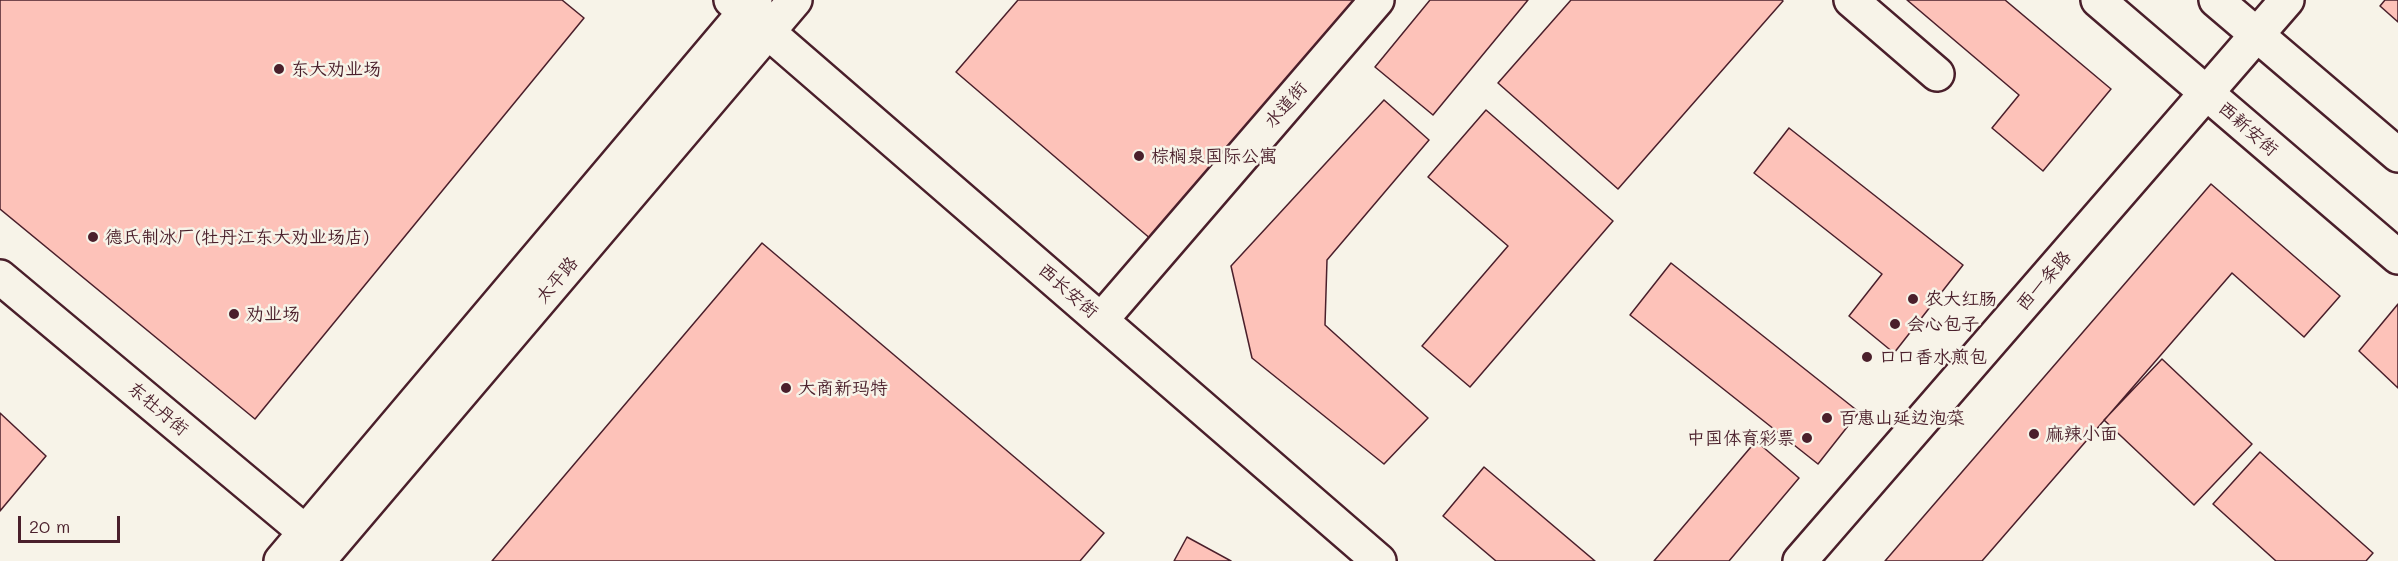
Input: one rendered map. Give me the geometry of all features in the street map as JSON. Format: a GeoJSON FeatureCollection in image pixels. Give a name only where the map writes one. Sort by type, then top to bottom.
{"type":"FeatureCollection","features":[{"type":"Feature","properties":{"kind":"street","name":"太平路"},"geometry":{"type":"LineString","coordinates":[[280,561],[321,549],[751,13],[795,0]]}},
{"type":"Feature","properties":{"kind":"street","name":"水道街"},"geometry":{"type":"LineString","coordinates":[[1101,320],[1377,0]]}},
{"type":"Feature","properties":{"kind":"street"},"geometry":{"type":"LineString","coordinates":[[1851,0],[1936,74]]}},
{"type":"Feature","properties":{"kind":"street","name":"西新安街"},"geometry":{"type":"LineString","coordinates":[[2098,0],[2398,257]]}},
{"type":"Feature","properties":{"kind":"street"},"geometry":{"type":"LineString","coordinates":[[2216,0],[2398,155]]}},
{"type":"Feature","properties":{"kind":"street","name":"西一条路"},"geometry":{"type":"LineString","coordinates":[[1800,561],[2288,0]]}},
{"type":"Feature","properties":{"kind":"street","name":"西长安街"},"geometry":{"type":"LineString","coordinates":[[751,13],[1379,561]]}},
{"type":"Feature","properties":{"kind":"street","name":"东牡丹街"},"geometry":{"type":"LineString","coordinates":[[0,277],[321,549]]}},
{"type":"Feature","properties":{"kind":"building","name":"劝业场"},"geometry":{"type":"Polygon","coordinates":[[[0,0],[562,0],[584,18],[255,419],[0,209],[0,0]]]}},
{"type":"Feature","properties":{"kind":"building","name":"棕榈泉国际公寓"},"geometry":{"type":"Polygon","coordinates":[[[1018,0],[1357,0],[1152,240],[956,72],[1018,0]]]}},
{"type":"Feature","properties":{"kind":"building"},"geometry":{"type":"Polygon","coordinates":[[[1430,0],[1528,0],[1433,115],[1375,67],[1430,0]]]}},
{"type":"Feature","properties":{"kind":"building"},"geometry":{"type":"Polygon","coordinates":[[[1571,0],[1783,1],[1618,189],[1498,83],[1571,0]]]}},
{"type":"Feature","properties":{"kind":"building"},"geometry":{"type":"Polygon","coordinates":[[[1907,0],[2005,0],[2111,89],[2043,171],[1992,128],[2019,95],[1907,0]]]}},
{"type":"Feature","properties":{"kind":"building"},"geometry":{"type":"Polygon","coordinates":[[[2385,0],[2398,0],[2398,22],[2380,6],[2385,0]]]}},
{"type":"Feature","properties":{"kind":"building"},"geometry":{"type":"Polygon","coordinates":[[[1384,100],[1429,140],[1327,260],[1325,325],[1428,418],[1384,464],[1252,358],[1231,266],[1384,100]]]}},
{"type":"Feature","properties":{"kind":"building"},"geometry":{"type":"Polygon","coordinates":[[[1486,110],[1613,221],[1470,387],[1422,346],[1508,246],[1428,177],[1486,110]]]}},
{"type":"Feature","properties":{"kind":"building"},"geometry":{"type":"Polygon","coordinates":[[[1789,128],[1963,265],[1894,353],[1849,316],[1882,274],[1754,173],[1789,128]]]}},
{"type":"Feature","properties":{"kind":"building"},"geometry":{"type":"Polygon","coordinates":[[[2211,184],[2340,296],[2304,337],[2232,273],[1982,561],[1885,561],[2211,184]]]}},
{"type":"Feature","properties":{"kind":"building","name":"大商新玛特"},"geometry":{"type":"Polygon","coordinates":[[[762,243],[1104,533],[1080,561],[492,561],[762,243]]]}},
{"type":"Feature","properties":{"kind":"building"},"geometry":{"type":"Polygon","coordinates":[[[1671,263],[1859,412],[1818,464],[1630,315],[1671,263]]]}},
{"type":"Feature","properties":{"kind":"building"},"geometry":{"type":"Polygon","coordinates":[[[2398,304],[2398,388],[2359,351],[2398,304]]]}},
{"type":"Feature","properties":{"kind":"building"},"geometry":{"type":"Polygon","coordinates":[[[2162,359],[2252,444],[2194,505],[2104,420],[2162,359]]]}},
{"type":"Feature","properties":{"kind":"building"},"geometry":{"type":"Polygon","coordinates":[[[0,413],[46,456],[0,511],[0,413]]]}},
{"type":"Feature","properties":{"kind":"building"},"geometry":{"type":"Polygon","coordinates":[[[1756,441],[1799,478],[1729,561],[1654,561],[1756,441]]]}},
{"type":"Feature","properties":{"kind":"building"},"geometry":{"type":"Polygon","coordinates":[[[2260,452],[2373,553],[2366,561],[2276,561],[2213,504],[2260,452]]]}},
{"type":"Feature","properties":{"kind":"building"},"geometry":{"type":"Polygon","coordinates":[[[1484,467],[1595,561],[1496,561],[1443,516],[1484,467]]]}},
{"type":"Feature","properties":{"kind":"building"},"geometry":{"type":"Polygon","coordinates":[[[1187,537],[1231,561],[1174,561],[1187,537]]]}},
{"type":"Feature","properties":{"kind":"place","name":"东大劝业场"},"geometry":{"type":"Point","coordinates":[279,69]}},
{"type":"Feature","properties":{"kind":"place","name":"棕榈泉国际公寓"},"geometry":{"type":"Point","coordinates":[1139,156]}},
{"type":"Feature","properties":{"kind":"place","name":"德氏制冰厂(牡丹江东大劝业场店)"},"geometry":{"type":"Point","coordinates":[93,237]}},
{"type":"Feature","properties":{"kind":"place","name":"农大红肠"},"geometry":{"type":"Point","coordinates":[1913,299]}},
{"type":"Feature","properties":{"kind":"place","name":"劝业场"},"geometry":{"type":"Point","coordinates":[234,314]}},
{"type":"Feature","properties":{"kind":"place","name":"会心包子"},"geometry":{"type":"Point","coordinates":[1895,324]}},
{"type":"Feature","properties":{"kind":"place","name":"口口香水煎包"},"geometry":{"type":"Point","coordinates":[1867,357]}},
{"type":"Feature","properties":{"kind":"place","name":"大商新玛特"},"geometry":{"type":"Point","coordinates":[786,388]}},
{"type":"Feature","properties":{"kind":"place","name":"百惠山延边泡菜"},"geometry":{"type":"Point","coordinates":[1827,418]}},
{"type":"Feature","properties":{"kind":"place","name":"麻辣小面"},"geometry":{"type":"Point","coordinates":[2034,434]}},
{"type":"Feature","properties":{"kind":"place","name":"中国体育彩票"},"geometry":{"type":"Point","coordinates":[1807,438]}}]}
